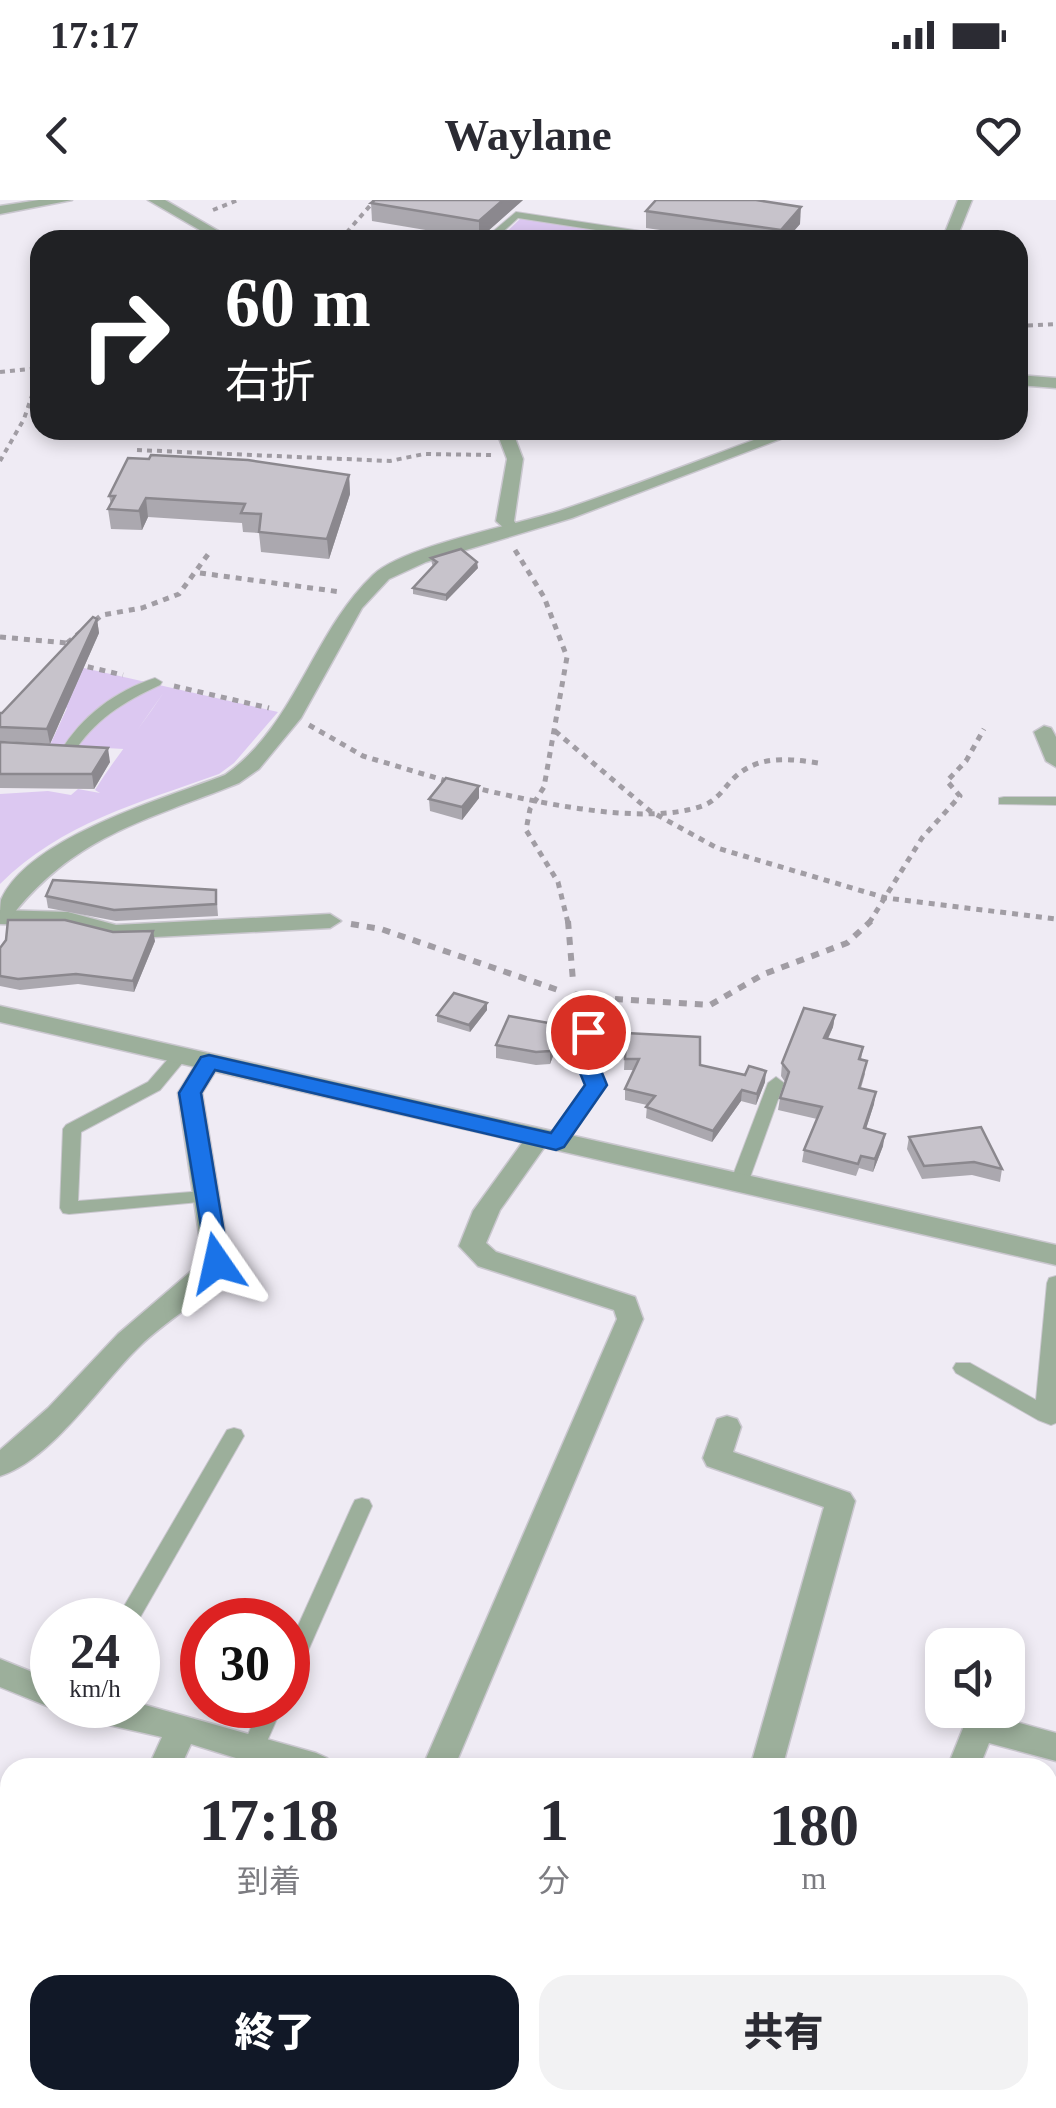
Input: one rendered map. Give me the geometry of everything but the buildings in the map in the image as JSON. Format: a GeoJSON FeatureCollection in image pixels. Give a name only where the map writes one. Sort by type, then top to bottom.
{"type":"FeatureCollection","features":[{"type":"Feature","properties":{"kind":"street"},"geometry":{"type":"LineString","coordinates":[[7,209],[65,200]]}},
{"type":"Feature","properties":{"kind":"street"},"geometry":{"type":"LineString","coordinates":[[155,200],[209,230]]}},
{"type":"Feature","properties":{"kind":"street"},"geometry":{"type":"LineString","coordinates":[[952,230],[965,200]]}},
{"type":"Feature","properties":{"kind":"street"},"geometry":{"type":"LineString","coordinates":[[0,223],[14,214],[7,209]]}},
{"type":"Feature","properties":{"kind":"street"},"geometry":{"type":"LineString","coordinates":[[1028,381],[1056,383]]}},
{"type":"Feature","properties":{"kind":"street"},"geometry":{"type":"LineString","coordinates":[[507,532],[514,456],[508,440]]}},
{"type":"Feature","properties":{"kind":"street"},"geometry":{"type":"LineString","coordinates":[[0,917],[22,883],[63,848],[232,779],[252,766],[292,716],[362,596],[402,565],[768,440]]}},
{"type":"Feature","properties":{"kind":"street"},"geometry":{"type":"LineString","coordinates":[[1044,732],[1056,762]]}},
{"type":"Feature","properties":{"kind":"street"},"geometry":{"type":"LineString","coordinates":[[0,917],[68,919],[116,932],[330,921]]}},
{"type":"Feature","properties":{"kind":"street"},"geometry":{"type":"LineString","coordinates":[[0,1014],[1056,1255]]}},
{"type":"Feature","properties":{"kind":"street"},"geometry":{"type":"LineString","coordinates":[[0,1464],[31,1445],[146,1324],[189,1293],[217,1263],[190,1093],[209,1062]]}},
{"type":"Feature","properties":{"kind":"street"},"geometry":{"type":"LineString","coordinates":[[442,1758],[630,1320],[626,1304],[486,1260],[472,1246],[476,1223],[548,1140]]}},
{"type":"Feature","properties":{"kind":"street"},"geometry":{"type":"LineString","coordinates":[[727,1427],[717,1458],[840,1501],[769,1758]]}},
{"type":"Feature","properties":{"kind":"street"},"geometry":{"type":"LineString","coordinates":[[0,1673],[30,1685]]}},
{"type":"Feature","properties":{"kind":"street"},"geometry":{"type":"LineString","coordinates":[[967,1758],[978,1726],[1056,1748]]}},
{"type":"Feature","properties":{"kind":"street"},"geometry":{"type":"LineString","coordinates":[[169,1758],[183,1728]]}},
{"type":"Feature","properties":{"kind":"street"},"geometry":{"type":"LineString","coordinates":[[186,1728],[284,1758]]}},
{"type":"Feature","properties":{"kind":"lane"},"geometry":{"type":"LineString","coordinates":[[499,230],[516,214],[617,230]]}},
{"type":"Feature","properties":{"kind":"lane"},"geometry":{"type":"LineString","coordinates":[[50,751],[75,752],[80,729],[98,714],[155,682]]}},
{"type":"Feature","properties":{"kind":"lane"},"geometry":{"type":"LineString","coordinates":[[1004,801],[1056,801]]}},
{"type":"Feature","properties":{"kind":"lane"},"geometry":{"type":"LineString","coordinates":[[548,1140],[596,1085],[589,1068],[591,1043],[576,997]]}},
{"type":"Feature","properties":{"kind":"lane"},"geometry":{"type":"LineString","coordinates":[[181,1055],[154,1086],[72,1129],[69,1208],[204,1197]]}},
{"type":"Feature","properties":{"kind":"lane"},"geometry":{"type":"LineString","coordinates":[[739,1183],[776,1083]]}},
{"type":"Feature","properties":{"kind":"lane"},"geometry":{"type":"LineString","coordinates":[[963,1368],[1050,1417],[1056,1283]]}},
{"type":"Feature","properties":{"kind":"lane"},"geometry":{"type":"LineString","coordinates":[[140,1598],[234,1436]]}},
{"type":"Feature","properties":{"kind":"lane"},"geometry":{"type":"LineString","coordinates":[[310,1622],[362,1506]]}},
{"type":"Feature","properties":{"kind":"lane"},"geometry":{"type":"LineString","coordinates":[[253,1748],[262,1728]]}},
{"type":"Feature","properties":{"kind":"path"},"geometry":{"type":"LineString","coordinates":[[349,230],[375,200]]}},
{"type":"Feature","properties":{"kind":"path"},"geometry":{"type":"LineString","coordinates":[[1028,325],[1056,324]]}},
{"type":"Feature","properties":{"kind":"path"},"geometry":{"type":"LineString","coordinates":[[0,372],[30,370]]}},
{"type":"Feature","properties":{"kind":"path"},"geometry":{"type":"LineString","coordinates":[[0,461],[30,401]]}},
{"type":"Feature","properties":{"kind":"path"},"geometry":{"type":"LineString","coordinates":[[137,450],[374,460],[424,454],[514,456]]}},
{"type":"Feature","properties":{"kind":"path"},"geometry":{"type":"LineString","coordinates":[[507,532],[544,598],[566,657],[544,787],[534,801],[526,830],[550,864],[566,901],[565,949],[576,997]]}},
{"type":"Feature","properties":{"kind":"path"},"geometry":{"type":"LineString","coordinates":[[0,637],[67,644],[102,615],[142,608],[179,594],[199,573],[210,552]]}},
{"type":"Feature","properties":{"kind":"path"},"geometry":{"type":"LineString","coordinates":[[199,573],[362,596]]}},
{"type":"Feature","properties":{"kind":"path"},"geometry":{"type":"LineString","coordinates":[[67,644],[67,661],[73,664],[292,716],[390,765],[534,801],[650,811],[702,806],[754,761],[818,762]]}},
{"type":"Feature","properties":{"kind":"path"},"geometry":{"type":"LineString","coordinates":[[330,921],[381,929],[576,997],[710,1005],[724,1001],[749,982],[847,943],[871,922],[931,820],[960,796],[947,781],[966,761],[984,730]]}},
{"type":"Feature","properties":{"kind":"path"},"geometry":{"type":"LineString","coordinates":[[556,731],[650,811],[716,848],[886,898],[1056,919]]}},
{"type":"Feature","properties":{"kind":"shaded area"},"geometry":{"type":"Polygon","coordinates":[[[521,218],[596,230],[508,230],[521,218]]]}},
{"type":"Feature","properties":{"kind":"shaded area"},"geometry":{"type":"Polygon","coordinates":[[[62,663],[278,712],[234,763],[219,774],[131,805],[75,830],[24,863],[0,884],[0,794],[48,791],[71,795],[78,789],[100,793],[95,790],[123,749],[50,745],[67,708],[26,705],[62,663]]]}},
{"type":"Feature","properties":{"kind":"route"},"geometry":{"type":"LineString","coordinates":[[217,1263],[190,1093],[209,1062],[556,1142],[596,1085],[589,1068],[588,1032]]}}]}
